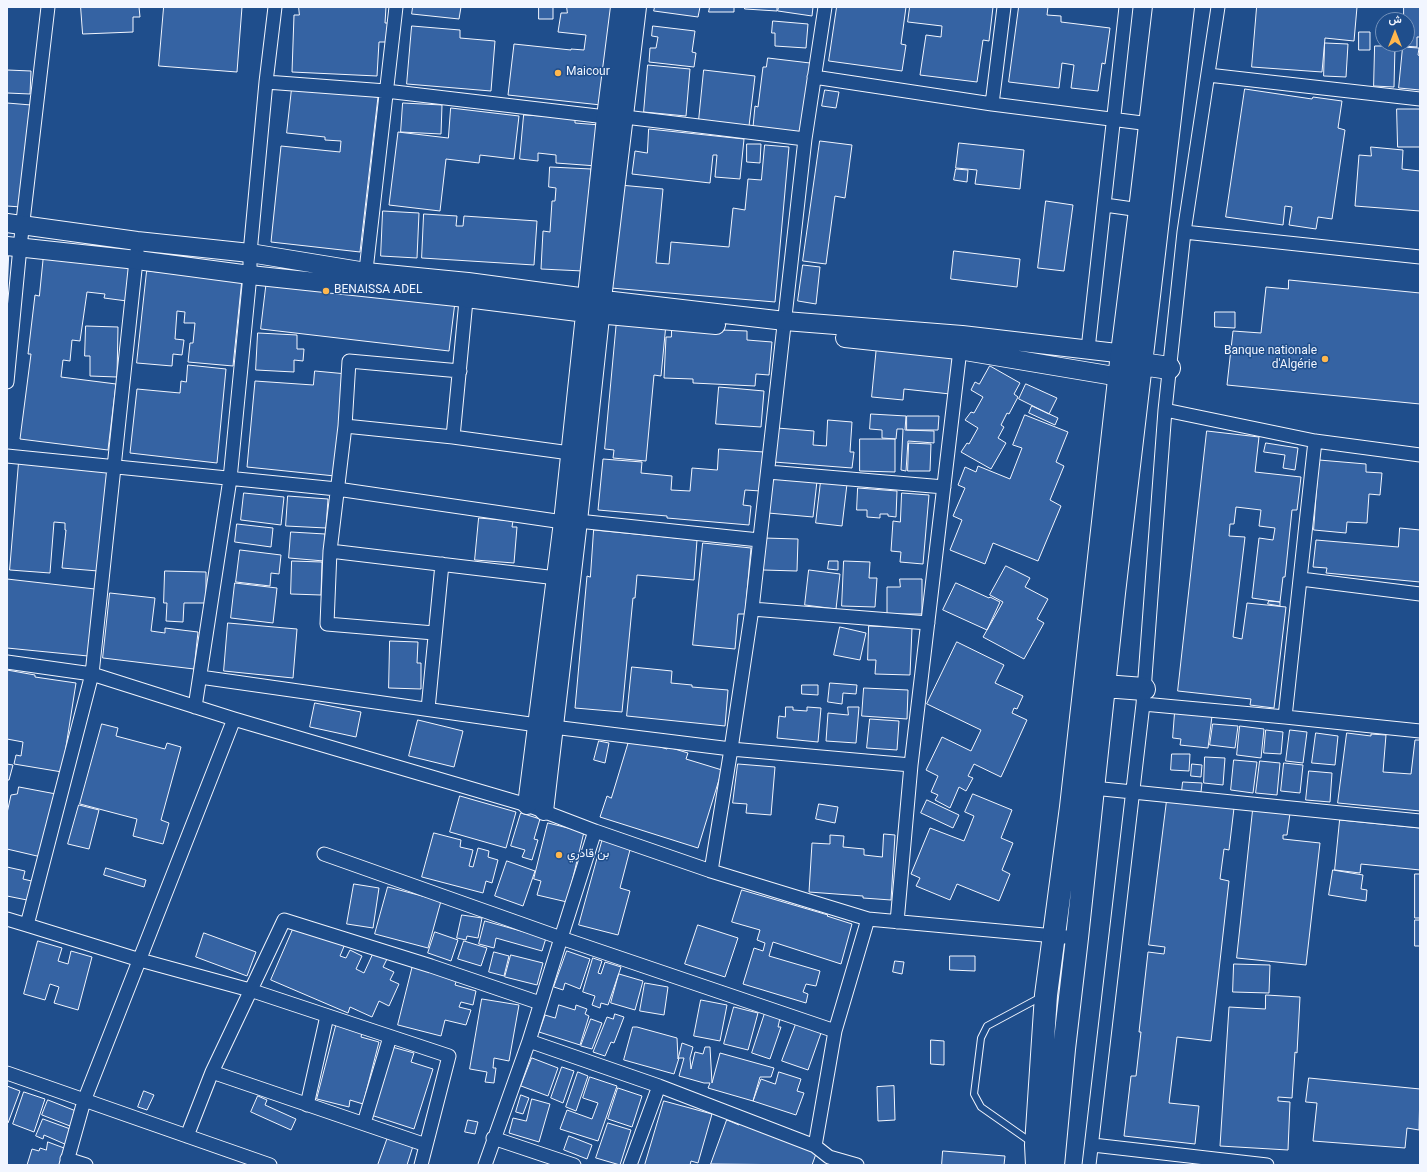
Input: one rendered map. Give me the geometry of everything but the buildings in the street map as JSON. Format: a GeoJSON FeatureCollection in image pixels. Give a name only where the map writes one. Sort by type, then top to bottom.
{"type":"FeatureCollection","features":[{"type":"Feature","properties":{"kind":"highway"},"geometry":{"type":"LineString","coordinates":[[1053,1165],[1064,1049],[1078,938],[1104,686],[1133,366],[1140,210],[1164,7]]}},
{"type":"Feature","properties":{"kind":"highway"},"geometry":{"type":"LineString","coordinates":[[1036,1155],[1046,995],[1070,807],[1184,7]]}},
{"type":"Feature","properties":{"kind":"highway"},"geometry":{"type":"LineString","coordinates":[[1133,366],[1169,368]]}},
{"type":"Feature","properties":{"kind":"highway"},"geometry":{"type":"LineString","coordinates":[[1104,686],[1143,697]]}},
{"type":"Feature","properties":{"kind":"street"},"geometry":{"type":"LineString","coordinates":[[7,382],[15,224],[48,7]]}},
{"type":"Feature","properties":{"kind":"street"},"geometry":{"type":"LineString","coordinates":[[195,707],[230,479],[250,275],[250,253],[266,82],[275,7]]}},
{"type":"Feature","properties":{"kind":"street"},"geometry":{"type":"LineString","coordinates":[[365,280],[396,7]]}},
{"type":"Feature","properties":{"kind":"street"},"geometry":{"type":"LineString","coordinates":[[527,805],[545,726],[570,522],[594,306],[606,117],[620,7]]}},
{"type":"Feature","properties":{"kind":"street"},"geometry":{"type":"LineString","coordinates":[[570,522],[570,453],[625,117],[637,7]]}},
{"type":"Feature","properties":{"kind":"street"},"geometry":{"type":"LineString","coordinates":[[711,871],[752,610],[804,138],[825,7]]}},
{"type":"Feature","properties":{"kind":"street"},"geometry":{"type":"LineString","coordinates":[[992,104],[1004,7]]}},
{"type":"Feature","properties":{"kind":"street"},"geometry":{"type":"LineString","coordinates":[[1088,349],[1126,7]]}},
{"type":"Feature","properties":{"kind":"street"},"geometry":{"type":"LineString","coordinates":[[1089,1165],[1093,1145],[1143,697],[1165,410],[1184,232],[1218,7]]}},
{"type":"Feature","properties":{"kind":"street"},"geometry":{"type":"LineString","coordinates":[[1208,75],[1420,99]]}},
{"type":"Feature","properties":{"kind":"street"},"geometry":{"type":"LineString","coordinates":[[814,77],[992,104],[1150,124]]}},
{"type":"Feature","properties":{"kind":"street"},"geometry":{"type":"LineString","coordinates":[[266,82],[386,91],[606,117],[625,117],[804,138]]}},
{"type":"Feature","properties":{"kind":"street"},"geometry":{"type":"LineString","coordinates":[[1105,206],[1140,210]]}},
{"type":"Feature","properties":{"kind":"street"},"geometry":{"type":"LineString","coordinates":[[15,224],[137,241],[250,253],[365,280]]}},
{"type":"Feature","properties":{"kind":"street"},"geometry":{"type":"LineString","coordinates":[[1184,232],[1420,257]]}},
{"type":"Feature","properties":{"kind":"street"},"geometry":{"type":"LineString","coordinates":[[27,926],[92,674],[113,467],[137,260],[137,241]]}},
{"type":"Feature","properties":{"kind":"street"},"geometry":{"type":"LineString","coordinates":[[13,247],[137,260],[250,275],[365,280],[467,290],[594,306],[961,343],[1133,366]]}},
{"type":"Feature","properties":{"kind":"street"},"geometry":{"type":"LineString","coordinates":[[453,437],[467,290]]}},
{"type":"Feature","properties":{"kind":"street"},"geometry":{"type":"LineString","coordinates":[[961,343],[1088,349],[1133,366]]}},
{"type":"Feature","properties":{"kind":"street"},"geometry":{"type":"LineString","coordinates":[[897,922],[911,765],[961,343]]}},
{"type":"Feature","properties":{"kind":"street"},"geometry":{"type":"LineString","coordinates":[[434,633],[326,624],[330,551],[345,426],[349,361],[460,371]]}},
{"type":"Feature","properties":{"kind":"street"},"geometry":{"type":"LineString","coordinates":[[1165,410],[1315,441],[1420,455]]}},
{"type":"Feature","properties":{"kind":"street"},"geometry":{"type":"LineString","coordinates":[[345,426],[453,437],[570,453]]}},
{"type":"Feature","properties":{"kind":"street"},"geometry":{"type":"LineString","coordinates":[[1285,717],[1315,441]]}},
{"type":"Feature","properties":{"kind":"street"},"geometry":{"type":"LineString","coordinates":[[7,456],[337,489],[570,522],[759,540]]}},
{"type":"Feature","properties":{"kind":"street"},"geometry":{"type":"LineString","coordinates":[[768,472],[944,487]]}},
{"type":"Feature","properties":{"kind":"street"},"geometry":{"type":"LineString","coordinates":[[330,551],[563,579]]}},
{"type":"Feature","properties":{"kind":"street"},"geometry":{"type":"LineString","coordinates":[[428,709],[434,633],[442,564]]}},
{"type":"Feature","properties":{"kind":"street"},"geometry":{"type":"LineString","coordinates":[[1301,579],[1420,594]]}},
{"type":"Feature","properties":{"kind":"street"},"geometry":{"type":"LineString","coordinates":[[752,610],[928,623]]}},
{"type":"Feature","properties":{"kind":"street"},"geometry":{"type":"LineString","coordinates":[[7,662],[92,674],[234,719],[527,805],[595,831],[711,871],[868,919],[1078,938]]}},
{"type":"Feature","properties":{"kind":"street"},"geometry":{"type":"LineString","coordinates":[[200,677],[545,726],[731,749],[911,765]]}},
{"type":"Feature","properties":{"kind":"street"},"geometry":{"type":"LineString","coordinates":[[1143,697],[1285,717],[1420,731]]}},
{"type":"Feature","properties":{"kind":"street"},"geometry":{"type":"LineString","coordinates":[[86,1165],[66,1162],[84,1101],[234,719]]}},
{"type":"Feature","properties":{"kind":"street"},"geometry":{"type":"LineString","coordinates":[[544,811],[545,726]]}},
{"type":"Feature","properties":{"kind":"street"},"geometry":{"type":"LineString","coordinates":[[1093,788],[1420,821]]}},
{"type":"Feature","properties":{"kind":"street"},"geometry":{"type":"LineString","coordinates":[[484,1165],[529,1041],[595,831]]}},
{"type":"Feature","properties":{"kind":"street"},"geometry":{"type":"LineString","coordinates":[[324,854],[561,938],[835,1031]]}},
{"type":"Feature","properties":{"kind":"street"},"geometry":{"type":"LineString","coordinates":[[7,919],[140,960],[250,990],[449,1056],[421,1165]]}},
{"type":"Feature","properties":{"kind":"street"},"geometry":{"type":"LineString","coordinates":[[815,1146],[835,1031],[868,919]]}},
{"type":"Feature","properties":{"kind":"street"},"geometry":{"type":"LineString","coordinates":[[187,1136],[212,1072],[284,920],[431,966],[540,1003]]}},
{"type":"Feature","properties":{"kind":"street"},"geometry":{"type":"LineString","coordinates":[[307,1105],[328,1016]]}},
{"type":"Feature","properties":{"kind":"street"},"geometry":{"type":"LineString","coordinates":[[364,1123],[390,1037]]}},
{"type":"Feature","properties":{"kind":"street"},"geometry":{"type":"LineString","coordinates":[[529,1041],[659,1086],[815,1146],[827,1161],[857,1165]]}},
{"type":"Feature","properties":{"kind":"street"},"geometry":{"type":"LineString","coordinates":[[212,1072],[364,1123],[426,1146]]}},
{"type":"Feature","properties":{"kind":"street"},"geometry":{"type":"LineString","coordinates":[[7,1073],[270,1165]]}},
{"type":"Feature","properties":{"kind":"street"},"geometry":{"type":"LineString","coordinates":[[630,1165],[659,1086]]}},
{"type":"Feature","properties":{"kind":"street"},"geometry":{"type":"LineString","coordinates":[[493,1138],[574,1165]]}},
{"type":"Feature","properties":{"kind":"street"},"geometry":{"type":"LineString","coordinates":[[1093,1145],[1267,1165]]}},
{"type":"Feature","properties":{"kind":"lane"},"geometry":{"type":"LineString","coordinates":[[1036,1155],[981,1107],[974,1094],[981,1038],[987,1026],[1046,995]]}},
{"type":"Feature","properties":{"kind":"place","name":"Maicour"},"geometry":{"type":"Point","coordinates":[558,73]}},
{"type":"Feature","properties":{"kind":"place","name":"BENAISSA ADEL"},"geometry":{"type":"Point","coordinates":[326,291]}},
{"type":"Feature","properties":{"kind":"place","name":"Banque nationale d'Algérie"},"geometry":{"type":"Point","coordinates":[1325,359]}},
{"type":"Feature","properties":{"kind":"place","name":"بن قادري"},"geometry":{"type":"Point","coordinates":[559,855]}}]}
